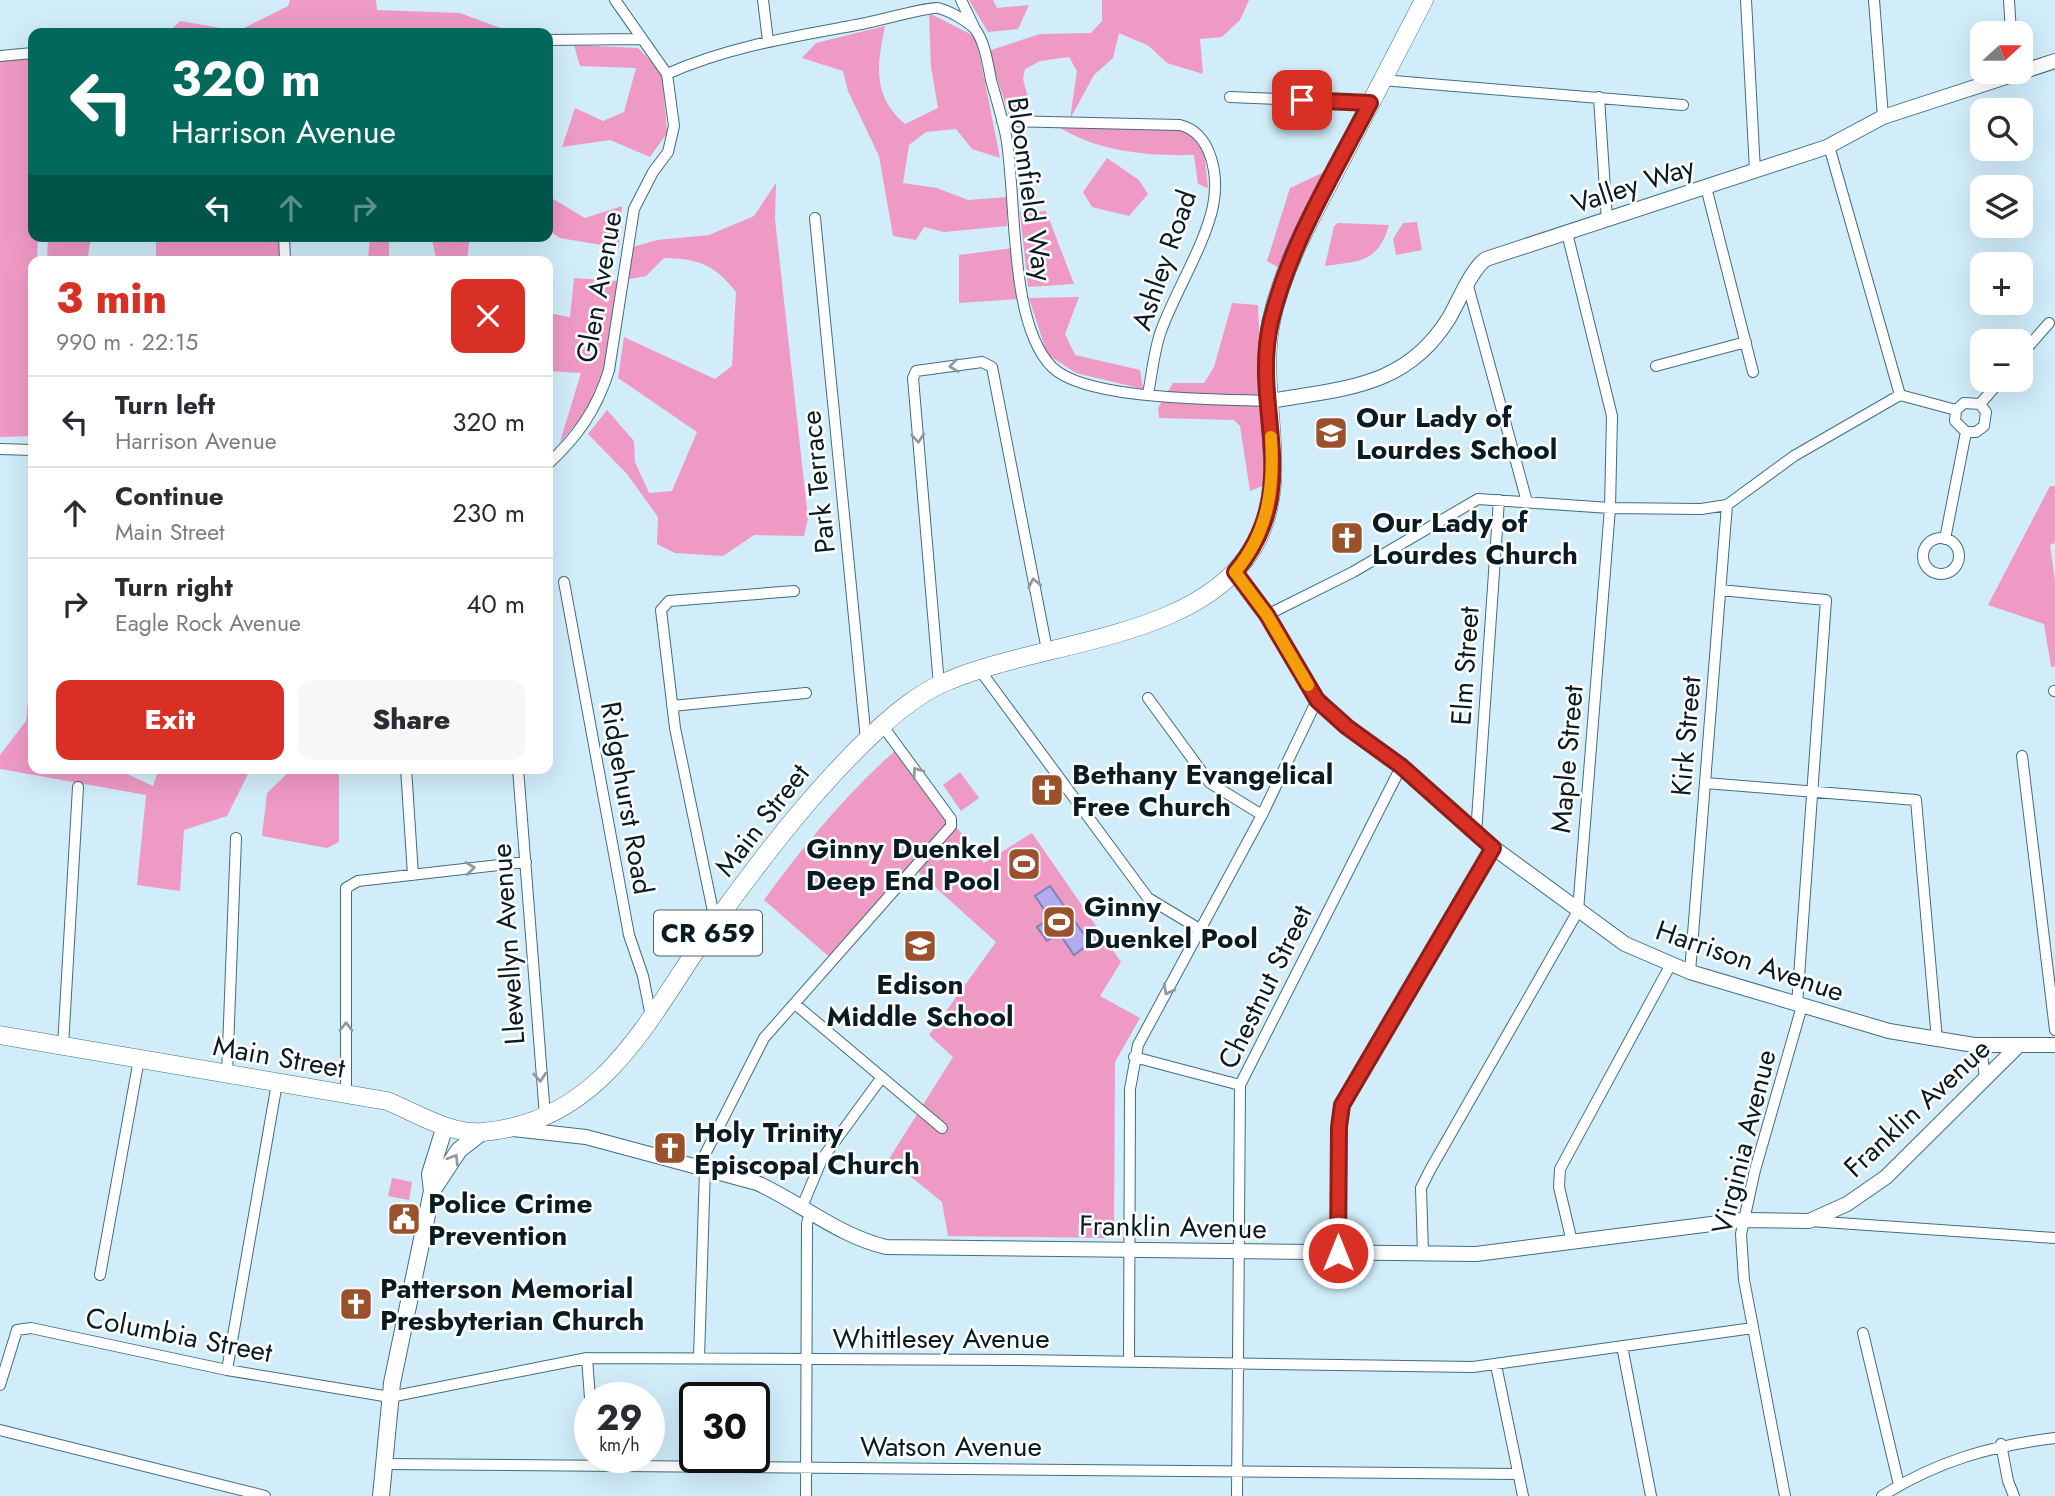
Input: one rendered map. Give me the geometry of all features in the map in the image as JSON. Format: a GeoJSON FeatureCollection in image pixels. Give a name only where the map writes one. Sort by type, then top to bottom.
{"type":"FeatureCollection","features":[{"type":"Feature","properties":{"kind":"main road","name":"Main Street"},"geometry":{"type":"LineString","coordinates":[[0,1035],[387,1101],[445,1126],[481,1133],[508,1128],[550,1113],[602,1078],[627,1054],[652,1020],[715,921],[799,810],[882,725],[939,685],[979,669],[1179,612],[1212,594],[1235,572],[1256,541],[1270,500],[1273,467],[1268,346],[1280,288],[1301,237],[1424,0]]}},
{"type":"Feature","properties":{"kind":"main road"},"geometry":{"type":"LineString","coordinates":[[381,1496],[390,1396],[432,1191],[430,1174],[445,1126]]}},
{"type":"Feature","properties":{"kind":"main road"},"geometry":{"type":"LineString","coordinates":[[432,1191],[459,1150],[481,1133]]}},
{"type":"Feature","properties":{"kind":"street","name":"Glen Avenue"},"geometry":{"type":"LineString","coordinates":[[553,459],[573,440],[589,418],[610,370],[634,209],[653,172],[668,152],[674,126],[667,74],[615,0]]}},
{"type":"Feature","properties":{"kind":"street"},"geometry":{"type":"LineString","coordinates":[[763,0],[768,41]]}},
{"type":"Feature","properties":{"kind":"street","name":"Bloomfield Way"},"geometry":{"type":"LineString","coordinates":[[961,0],[975,29],[1002,121],[1022,296],[1029,328],[1053,368],[1072,379],[1097,387],[1148,394],[1270,401]]}},
{"type":"Feature","properties":{"kind":"street"},"geometry":{"type":"LineString","coordinates":[[1746,0],[1755,171]]}},
{"type":"Feature","properties":{"kind":"street"},"geometry":{"type":"LineString","coordinates":[[1874,0],[1883,117]]}},
{"type":"Feature","properties":{"kind":"street"},"geometry":{"type":"LineString","coordinates":[[2010,0],[2011,21]]}},
{"type":"Feature","properties":{"kind":"street"},"geometry":{"type":"LineString","coordinates":[[667,74],[701,58],[768,41],[898,18],[934,7],[975,29]]}},
{"type":"Feature","properties":{"kind":"street"},"geometry":{"type":"LineString","coordinates":[[553,40],[640,39]]}},
{"type":"Feature","properties":{"kind":"street"},"geometry":{"type":"LineString","coordinates":[[0,56],[28,53]]}},
{"type":"Feature","properties":{"kind":"street","name":"Valley Way"},"geometry":{"type":"LineString","coordinates":[[2034,67],[2055,61]]}},
{"type":"Feature","properties":{"kind":"street"},"geometry":{"type":"LineString","coordinates":[[1382,80],[1683,105]]}},
{"type":"Feature","properties":{"kind":"street","name":"Valley Way"},"geometry":{"type":"LineString","coordinates":[[1270,401],[1356,386],[1413,362],[1434,340],[1468,286],[1475,266],[1486,259],[1829,146],[1883,117],[1981,84]]}},
{"type":"Feature","properties":{"kind":"street"},"geometry":{"type":"LineString","coordinates":[[1230,97],[1370,103]]}},
{"type":"Feature","properties":{"kind":"street"},"geometry":{"type":"LineString","coordinates":[[1599,97],[1607,221]]}},
{"type":"Feature","properties":{"kind":"street","name":"Ashley Road"},"geometry":{"type":"LineString","coordinates":[[1002,121],[1180,125],[1193,128],[1209,148],[1214,177],[1213,206],[1159,334],[1148,394]]}},
{"type":"Feature","properties":{"kind":"street"},"geometry":{"type":"LineString","coordinates":[[1829,146],[1900,395]]}},
{"type":"Feature","properties":{"kind":"street"},"geometry":{"type":"LineString","coordinates":[[1706,187],[1754,372]]}},
{"type":"Feature","properties":{"kind":"street","name":"Park Terrace"},"geometry":{"type":"LineString","coordinates":[[815,218],[866,740]]}},
{"type":"Feature","properties":{"kind":"street","name":"Maple Street"},"geometry":{"type":"LineString","coordinates":[[1423,1254],[1421,1188],[1578,911],[1610,508],[1612,416],[1567,233]]}},
{"type":"Feature","properties":{"kind":"street"},"geometry":{"type":"LineString","coordinates":[[1468,286],[1527,502]]}},
{"type":"Feature","properties":{"kind":"street"},"geometry":{"type":"LineString","coordinates":[[2033,341],[2049,323]]}},
{"type":"Feature","properties":{"kind":"street"},"geometry":{"type":"LineString","coordinates":[[1656,366],[1746,342]]}},
{"type":"Feature","properties":{"kind":"street"},"geometry":{"type":"LineString","coordinates":[[939,685],[913,378],[916,371],[982,362],[992,367],[1046,650]]}},
{"type":"Feature","properties":{"kind":"street"},"geometry":{"type":"LineString","coordinates":[[1980,404],[1990,392]]}},
{"type":"Feature","properties":{"kind":"street"},"geometry":{"type":"LineString","coordinates":[[1235,572],[1267,615],[1353,572],[1470,502],[1484,498],[1610,508],[1701,509],[1727,505],[1794,456],[1900,395],[1956,410],[1969,401],[1980,404],[1986,412],[1984,426],[1976,432],[1966,432],[1955,421],[1956,410]]}},
{"type":"Feature","properties":{"kind":"street"},"geometry":{"type":"LineString","coordinates":[[1945,539],[1966,432]]}},
{"type":"Feature","properties":{"kind":"street"},"geometry":{"type":"LineString","coordinates":[[0,449],[28,450]]}},
{"type":"Feature","properties":{"kind":"street","name":"Elm Street"},"geometry":{"type":"LineString","coordinates":[[1476,834],[1499,500]]}},
{"type":"Feature","properties":{"kind":"street","name":"Kirk Street"},"geometry":{"type":"LineString","coordinates":[[1690,972],[1727,505]]}},
{"type":"Feature","properties":{"kind":"street","name":"Ridgehurst Road"},"geometry":{"type":"LineString","coordinates":[[564,582],[629,935],[643,976],[652,1020]]}},
{"type":"Feature","properties":{"kind":"street"},"geometry":{"type":"LineString","coordinates":[[715,921],[672,706],[661,610],[669,601],[794,590]]}},
{"type":"Feature","properties":{"kind":"street","name":"Virginia Avenue"},"geometry":{"type":"LineString","coordinates":[[1720,590],[1826,600],[1799,1006],[1743,1220],[1741,1254],[1785,1496]]}},
{"type":"Feature","properties":{"kind":"street","name":"Harrison Avenue"},"geometry":{"type":"LineString","coordinates":[[1267,615],[1317,700],[1347,727],[1401,766],[1493,848],[1625,944],[1690,972],[1889,1031],[1974,1045],[2055,1045]]}},
{"type":"Feature","properties":{"kind":"street"},"geometry":{"type":"LineString","coordinates":[[979,669],[1148,898],[1201,930]]}},
{"type":"Feature","properties":{"kind":"street"},"geometry":{"type":"LineString","coordinates":[[672,706],[806,693]]}},
{"type":"Feature","properties":{"kind":"street"},"geometry":{"type":"LineString","coordinates":[[1149,698],[1210,783],[1262,815]]}},
{"type":"Feature","properties":{"kind":"street"},"geometry":{"type":"LineString","coordinates":[[1129,1362],[1130,1089],[1134,1057],[1262,815],[1317,700]]}},
{"type":"Feature","properties":{"kind":"street"},"geometry":{"type":"LineString","coordinates":[[699,1358],[702,1167],[764,1038],[951,826],[951,819],[882,725]]}},
{"type":"Feature","properties":{"kind":"street"},"geometry":{"type":"LineString","coordinates":[[2022,756],[2055,1030]]}},
{"type":"Feature","properties":{"kind":"street","name":"Chestnut Street"},"geometry":{"type":"LineString","coordinates":[[1237,1496],[1240,1085],[1401,766]]}},
{"type":"Feature","properties":{"kind":"street"},"geometry":{"type":"LineString","coordinates":[[406,774],[413,875]]}},
{"type":"Feature","properties":{"kind":"street","name":"Llewellyn Avenue"},"geometry":{"type":"LineString","coordinates":[[519,774],[550,1113]]}},
{"type":"Feature","properties":{"kind":"street"},"geometry":{"type":"LineString","coordinates":[[1705,783],[1916,800],[1937,1040]]}},
{"type":"Feature","properties":{"kind":"street"},"geometry":{"type":"LineString","coordinates":[[63,1046],[78,787]]}},
{"type":"Feature","properties":{"kind":"street"},"geometry":{"type":"LineString","coordinates":[[227,1075],[236,838]]}},
{"type":"Feature","properties":{"kind":"street"},"geometry":{"type":"LineString","coordinates":[[1338,1253],[1339,1127],[1342,1105],[1493,848]]}},
{"type":"Feature","properties":{"kind":"street"},"geometry":{"type":"LineString","coordinates":[[346,1095],[346,888],[358,881],[526,862]]}},
{"type":"Feature","properties":{"kind":"street"},"geometry":{"type":"LineString","coordinates":[[1572,1242],[1559,1186],[1560,1169],[1671,964]]}},
{"type":"Feature","properties":{"kind":"street"},"geometry":{"type":"LineString","coordinates":[[795,1004],[942,1128]]}},
{"type":"Feature","properties":{"kind":"street"},"geometry":{"type":"LineString","coordinates":[[1974,1045],[1982,1054],[1985,1078]]}},
{"type":"Feature","properties":{"kind":"street","name":"Franklin Avenue"},"geometry":{"type":"LineString","coordinates":[[508,1128],[574,1135],[702,1167],[757,1184],[859,1240],[886,1247],[1476,1254],[1743,1220],[1809,1221],[1847,1204],[1886,1177],[2019,1045]]}},
{"type":"Feature","properties":{"kind":"street"},"geometry":{"type":"LineString","coordinates":[[1134,1057],[1240,1085]]}},
{"type":"Feature","properties":{"kind":"street"},"geometry":{"type":"LineString","coordinates":[[100,1275],[139,1059]]}},
{"type":"Feature","properties":{"kind":"street"},"geometry":{"type":"LineString","coordinates":[[806,1496],[806,1210],[822,1159],[882,1077]]}},
{"type":"Feature","properties":{"kind":"street"},"geometry":{"type":"LineString","coordinates":[[227,1370],[277,1083]]}},
{"type":"Feature","properties":{"kind":"street"},"geometry":{"type":"LineString","coordinates":[[550,1113],[574,1135]]}},
{"type":"Feature","properties":{"kind":"street"},"geometry":{"type":"LineString","coordinates":[[1809,1221],[2055,1238]]}},
{"type":"Feature","properties":{"kind":"street","name":"Columbia Street"},"geometry":{"type":"LineString","coordinates":[[0,1385],[12,1337],[22,1328],[227,1370],[390,1396]]}},
{"type":"Feature","properties":{"kind":"street","name":"Whittlesey Avenue"},"geometry":{"type":"LineString","coordinates":[[390,1396],[587,1358],[1496,1365],[1753,1328]]}},
{"type":"Feature","properties":{"kind":"street"},"geometry":{"type":"LineString","coordinates":[[1863,1333],[1899,1485]]}},
{"type":"Feature","properties":{"kind":"street"},"geometry":{"type":"LineString","coordinates":[[1622,1346],[1651,1496]]}},
{"type":"Feature","properties":{"kind":"street"},"geometry":{"type":"LineString","coordinates":[[587,1358],[589,1382]]}},
{"type":"Feature","properties":{"kind":"street"},"geometry":{"type":"LineString","coordinates":[[1496,1365],[1523,1496]]}},
{"type":"Feature","properties":{"kind":"street"},"geometry":{"type":"LineString","coordinates":[[0,1430],[265,1496]]}},
{"type":"Feature","properties":{"kind":"street"},"geometry":{"type":"LineString","coordinates":[[1882,1496],[1916,1475],[2001,1444],[2055,1438]]}},
{"type":"Feature","properties":{"kind":"street"},"geometry":{"type":"LineString","coordinates":[[2001,1444],[2008,1481],[2014,1496]]}},
{"type":"Feature","properties":{"kind":"street","name":"Watson Avenue"},"geometry":{"type":"LineString","coordinates":[[384,1464],[574,1461]]}},
{"type":"Feature","properties":{"kind":"street","name":"Watson Avenue"},"geometry":{"type":"LineString","coordinates":[[665,1463],[806,1468],[1518,1474]]}},
{"type":"Feature","properties":{"kind":"shaded area"},"geometry":{"type":"Polygon","coordinates":[[[290,0],[376,0],[377,10],[460,13],[501,28],[244,28],[288,6],[290,0]]]}},
{"type":"Feature","properties":{"kind":"shaded area"},"geometry":{"type":"Polygon","coordinates":[[[969,0],[993,0],[997,8],[1029,5],[1018,29],[988,32],[969,0]]]}},
{"type":"Feature","properties":{"kind":"shaded area"},"geometry":{"type":"Polygon","coordinates":[[[1102,0],[1249,0],[1240,20],[1222,37],[1200,39],[1203,74],[1167,63],[1149,46],[1119,33],[1113,58],[1094,75],[1070,119],[1077,71],[1069,57],[1040,61],[1025,69],[1023,79],[1031,108],[1009,115],[988,51],[1040,34],[1091,33],[1102,21],[1102,0]]]}},
{"type":"Feature","properties":{"kind":"shaded area"},"geometry":{"type":"Polygon","coordinates":[[[929,13],[976,37],[1000,158],[972,149],[956,129],[926,132],[909,145],[903,183],[937,188],[968,200],[1007,197],[1007,226],[944,232],[924,227],[916,240],[893,236],[879,156],[848,91],[843,71],[802,58],[816,43],[885,26],[879,67],[882,91],[894,113],[905,124],[938,108],[931,67],[929,13]]]}},
{"type":"Feature","properties":{"kind":"shaded area"},"geometry":{"type":"Polygon","coordinates":[[[180,21],[221,28],[173,28],[180,21]]]}},
{"type":"Feature","properties":{"kind":"shaded area"},"geometry":{"type":"Polygon","coordinates":[[[574,45],[638,48],[662,72],[667,133],[650,157],[610,140],[562,147],[575,108],[603,121],[624,112],[636,68],[580,66],[574,45]]]}},
{"type":"Feature","properties":{"kind":"shaded area"},"geometry":{"type":"Polygon","coordinates":[[[28,57],[28,242],[38,242],[37,256],[28,256],[28,436],[0,437],[0,62],[28,57]]]}},
{"type":"Feature","properties":{"kind":"shaded area"},"geometry":{"type":"Polygon","coordinates":[[[1056,125],[1189,131],[1204,152],[1208,188],[1198,184],[1194,155],[1158,155],[1105,147],[1056,125]]]}},
{"type":"Feature","properties":{"kind":"shaded area"},"geometry":{"type":"Polygon","coordinates":[[[1107,158],[1139,180],[1148,194],[1129,216],[1092,207],[1083,192],[1107,158]]]}},
{"type":"Feature","properties":{"kind":"shaded area"},"geometry":{"type":"Polygon","coordinates":[[[1324,172],[1281,269],[1267,261],[1290,188],[1324,172]]]}},
{"type":"Feature","properties":{"kind":"shaded area"},"geometry":{"type":"Polygon","coordinates":[[[776,183],[775,219],[808,518],[804,536],[754,535],[723,556],[675,553],[657,544],[658,517],[627,474],[588,434],[607,410],[634,441],[635,462],[649,493],[672,491],[697,432],[618,378],[624,337],[715,379],[732,366],[736,292],[713,269],[687,260],[664,258],[646,276],[629,279],[633,247],[657,240],[709,235],[754,216],[776,183]]]}},
{"type":"Feature","properties":{"kind":"shaded area"},"geometry":{"type":"Polygon","coordinates":[[[553,199],[585,218],[622,206],[619,248],[560,238],[553,233],[553,199]]]}},
{"type":"Feature","properties":{"kind":"shaded area"},"geometry":{"type":"Polygon","coordinates":[[[1046,211],[1074,284],[1028,287],[1020,212],[1046,211]]]}},
{"type":"Feature","properties":{"kind":"shaded area"},"geometry":{"type":"Polygon","coordinates":[[[1417,222],[1422,250],[1396,255],[1393,239],[1403,223],[1417,222]]]}},
{"type":"Feature","properties":{"kind":"shaded area"},"geometry":{"type":"Polygon","coordinates":[[[1338,223],[1389,225],[1379,247],[1366,258],[1325,266],[1334,226],[1338,223]]]}},
{"type":"Feature","properties":{"kind":"shaded area"},"geometry":{"type":"Polygon","coordinates":[[[48,242],[90,242],[88,256],[47,256],[48,242]]]}},
{"type":"Feature","properties":{"kind":"shaded area"},"geometry":{"type":"Polygon","coordinates":[[[156,242],[281,242],[285,256],[156,256],[156,242]]]}},
{"type":"Feature","properties":{"kind":"shaded area"},"geometry":{"type":"Polygon","coordinates":[[[370,242],[389,242],[389,256],[368,256],[370,242]]]}},
{"type":"Feature","properties":{"kind":"shaded area"},"geometry":{"type":"Polygon","coordinates":[[[432,242],[470,242],[468,256],[436,256],[432,242]]]}},
{"type":"Feature","properties":{"kind":"shaded area"},"geometry":{"type":"Polygon","coordinates":[[[1013,248],[1018,299],[959,303],[959,255],[1013,248]]]}},
{"type":"Feature","properties":{"kind":"shaded area"},"geometry":{"type":"Polygon","coordinates":[[[574,278],[617,281],[607,373],[592,406],[560,442],[581,373],[553,371],[553,314],[570,317],[574,278]]]}},
{"type":"Feature","properties":{"kind":"shaded area"},"geometry":{"type":"Polygon","coordinates":[[[1079,297],[1065,334],[1075,355],[1140,370],[1143,389],[1076,373],[1047,354],[1029,298],[1079,297]]]}},
{"type":"Feature","properties":{"kind":"shaded area"},"geometry":{"type":"Polygon","coordinates":[[[1232,303],[1258,305],[1265,485],[1250,491],[1240,426],[1234,420],[1159,418],[1158,408],[1173,383],[1204,383],[1214,367],[1232,303]]]}},
{"type":"Feature","properties":{"kind":"shaded area"},"geometry":{"type":"Polygon","coordinates":[[[2050,486],[2055,486],[2055,543],[2050,545],[2055,581],[2055,666],[2051,667],[2044,624],[1988,605],[2050,486]]]}},
{"type":"Feature","properties":{"kind":"shaded area"},"geometry":{"type":"Polygon","coordinates":[[[28,699],[28,774],[0,769],[0,755],[26,721],[28,699]]]}},
{"type":"Feature","properties":{"kind":"shaded area"},"geometry":{"type":"Polygon","coordinates":[[[897,749],[984,863],[1032,833],[1121,962],[1100,996],[1140,1018],[1115,1062],[1114,1234],[1108,1238],[948,1236],[942,1202],[889,1159],[953,1057],[929,1035],[996,942],[915,869],[834,961],[764,900],[826,821],[897,749]]]}},
{"type":"Feature","properties":{"kind":"shaded area"},"geometry":{"type":"Polygon","coordinates":[[[960,772],[979,798],[961,811],[943,785],[960,772]]]}},
{"type":"Feature","properties":{"kind":"shaded area"},"geometry":{"type":"Polygon","coordinates":[[[28,774],[127,774],[153,786],[157,774],[248,774],[227,816],[184,830],[180,891],[137,885],[146,795],[28,774]]]}},
{"type":"Feature","properties":{"kind":"shaded area"},"geometry":{"type":"Polygon","coordinates":[[[287,774],[339,774],[339,842],[327,848],[262,836],[267,793],[287,774]]]}},
{"type":"Feature","properties":{"kind":"shaded area","name":"Ginny Duenkel Deep End Pool"},"geometry":{"type":"Polygon","coordinates":[[[1026,852],[1038,866],[1020,879],[1011,863],[1026,852]]]}},
{"type":"Feature","properties":{"kind":"shaded area","name":"Ginny Duenkel Pool"},"geometry":{"type":"Polygon","coordinates":[[[1050,886],[1090,943],[1074,955],[1059,933],[1047,941],[1037,927],[1050,918],[1035,896],[1050,886]]]}},
{"type":"Feature","properties":{"kind":"shaded area"},"geometry":{"type":"Polygon","coordinates":[[[392,1178],[412,1182],[409,1200],[388,1196],[392,1178]]]}},
{"type":"Feature","properties":{"kind":"slow traffic"},"geometry":{"type":"LineString","coordinates":[[1271,437],[1273,467],[1268,510],[1252,548],[1235,572],[1267,615],[1308,685]]}},
{"type":"Feature","properties":{"kind":"place","name":"Our Lady of Lourdes School"},"geometry":{"type":"Point","coordinates":[1331,433]}},
{"type":"Feature","properties":{"kind":"place","name":"Our Lady of Lourdes Church"},"geometry":{"type":"Point","coordinates":[1347,538]}},
{"type":"Feature","properties":{"kind":"place","name":"Bethany Evangelical Free Church"},"geometry":{"type":"Point","coordinates":[1047,790]}},
{"type":"Feature","properties":{"kind":"place","name":"Ginny Duenkel Deep End Pool"},"geometry":{"type":"Point","coordinates":[1024,864]}},
{"type":"Feature","properties":{"kind":"place","name":"Ginny Duenkel Pool"},"geometry":{"type":"Point","coordinates":[1059,922]}},
{"type":"Feature","properties":{"kind":"place","name":"Edison Middle School"},"geometry":{"type":"Point","coordinates":[920,946]}},
{"type":"Feature","properties":{"kind":"place","name":"Holy Trinity Episcopal Church"},"geometry":{"type":"Point","coordinates":[670,1148]}},
{"type":"Feature","properties":{"kind":"place","name":"Police Crime Prevention"},"geometry":{"type":"Point","coordinates":[404,1219]}},
{"type":"Feature","properties":{"kind":"place","name":"Patterson Memorial Presbyterian Church"},"geometry":{"type":"Point","coordinates":[356,1304]}},
{"type":"Feature","properties":{"kind":"route"},"geometry":{"type":"LineString","coordinates":[[1302,100],[1370,103],[1301,237],[1280,288],[1270,324],[1268,346],[1272,490],[1262,528],[1252,549],[1235,572],[1267,615],[1317,700],[1347,727],[1401,766],[1493,848],[1342,1105],[1339,1127],[1338,1253]]}}]}
